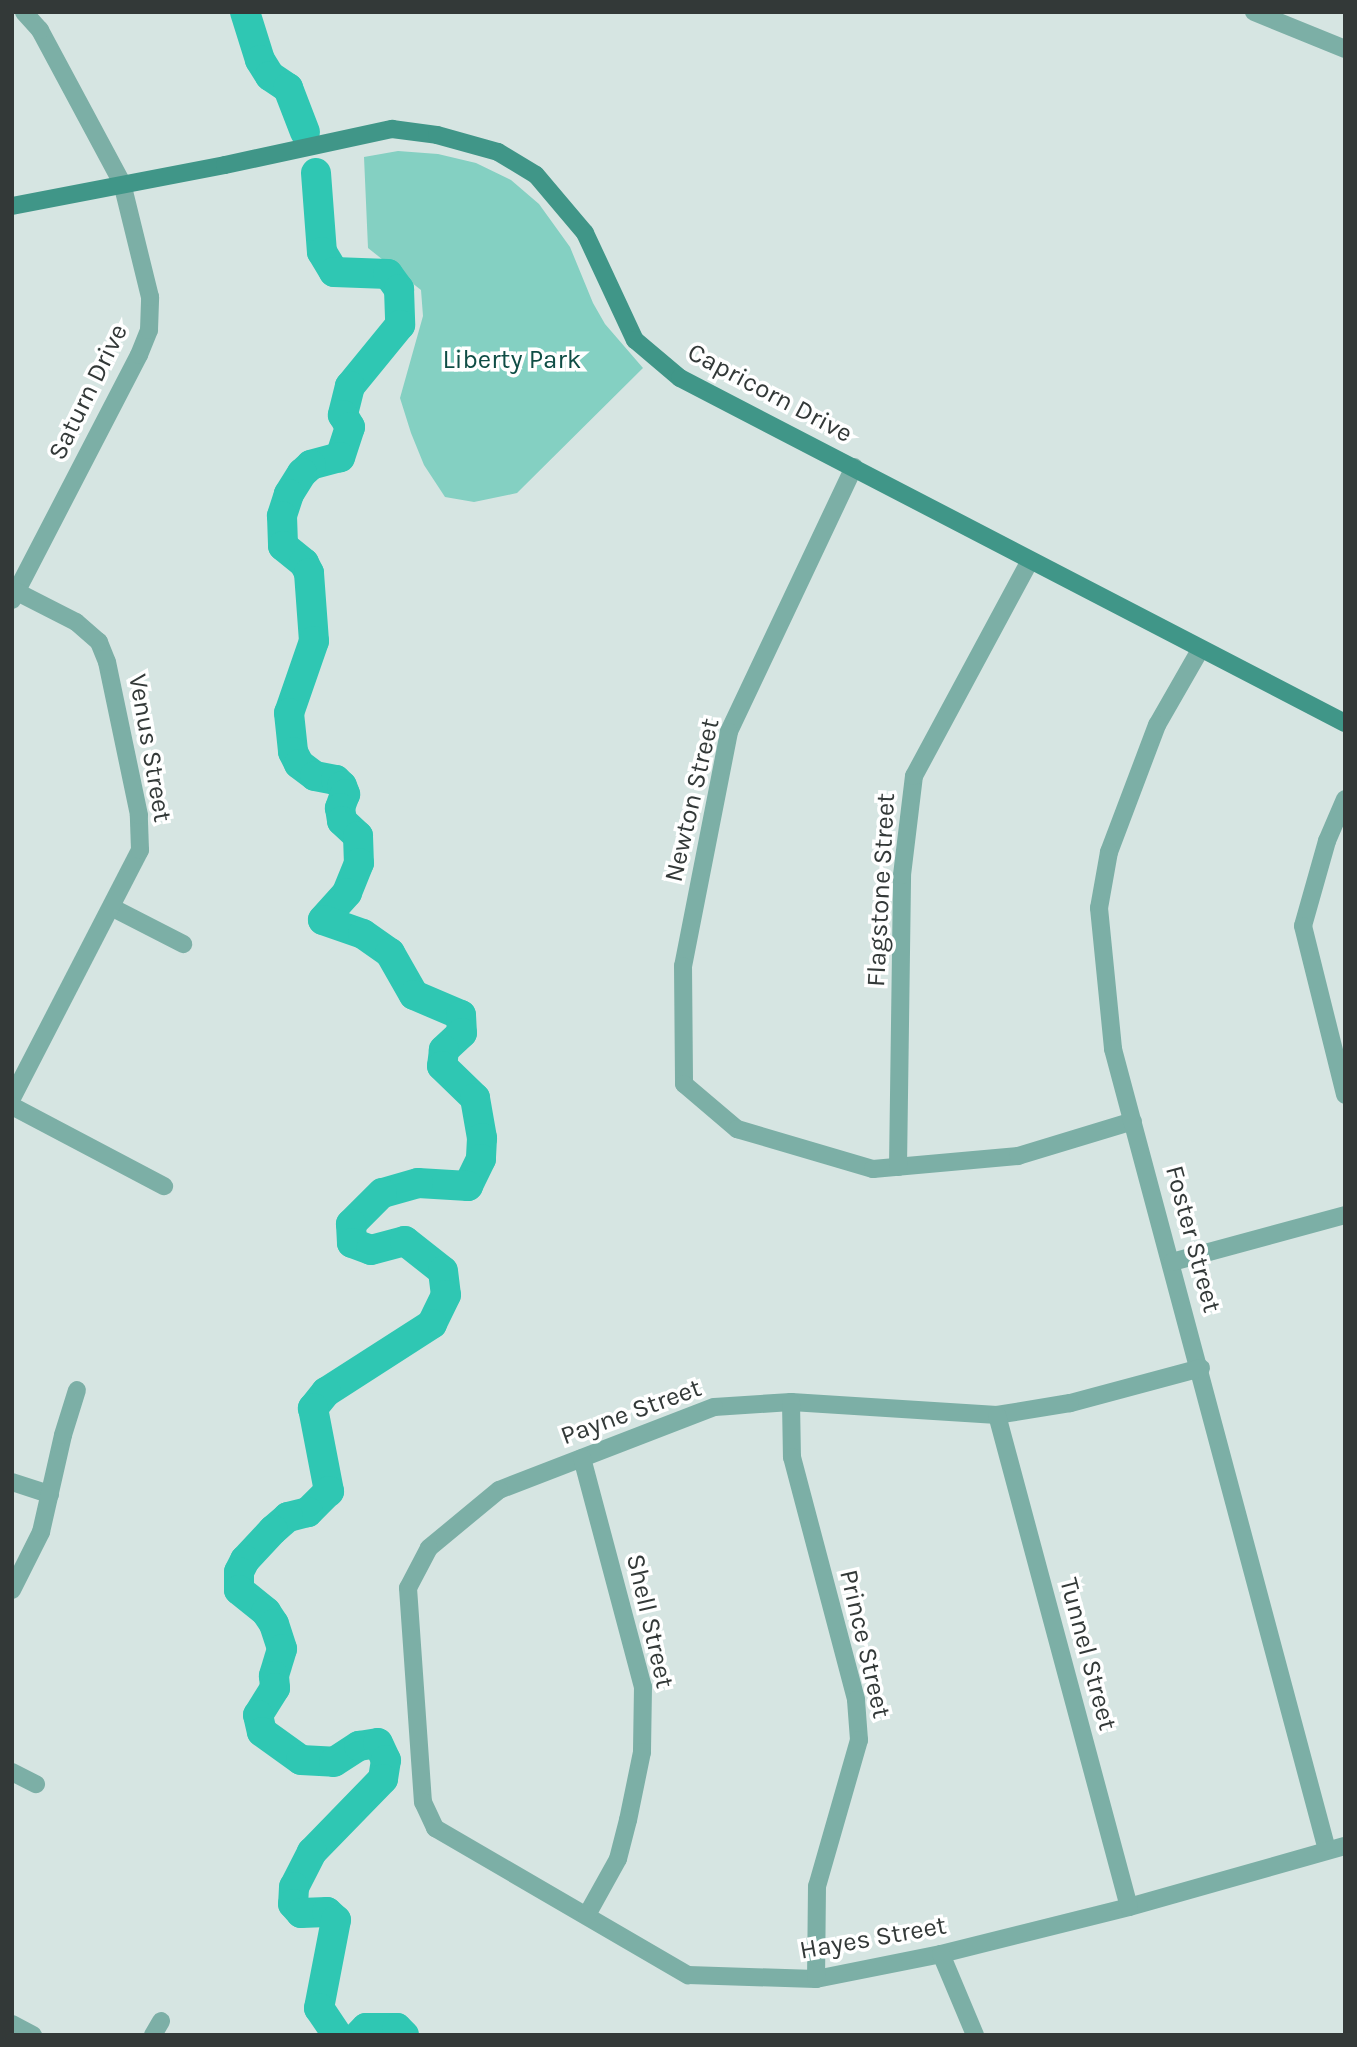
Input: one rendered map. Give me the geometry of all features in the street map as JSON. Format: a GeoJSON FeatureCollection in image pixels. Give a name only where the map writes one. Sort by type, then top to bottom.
{"type":"FeatureCollection","features":[{"type":"Feature","properties":{"kind":"street","name":"Saturn Drive"},"geometry":{"type":"LineString","coordinates":[[14,596],[149,330],[150,298],[122,183],[40,30],[24,12]]}},
{"type":"Feature","properties":{"kind":"street"},"geometry":{"type":"LineString","coordinates":[[1254,12],[1345,49]]}},
{"type":"Feature","properties":{"kind":"street","name":"Capricorn Drive"},"geometry":{"type":"LineString","coordinates":[[12,206],[226,165],[392,129],[437,135],[498,152],[536,175],[585,233],[635,340],[680,378],[1345,723]]}},
{"type":"Feature","properties":{"kind":"street","name":"Newton Street"},"geometry":{"type":"LineString","coordinates":[[854,467],[729,732],[683,966],[684,1084],[737,1129],[873,1169],[898,1167]]}},
{"type":"Feature","properties":{"kind":"street","name":"Flagstone Street"},"geometry":{"type":"LineString","coordinates":[[898,1167],[902,875],[914,776],[1030,561]]}},
{"type":"Feature","properties":{"kind":"street","name":"Venus Street"},"geometry":{"type":"LineString","coordinates":[[12,1098],[113,908],[140,850],[139,816],[107,662],[99,642],[76,622],[14,596]]}},
{"type":"Feature","properties":{"kind":"street","name":"Foster Street"},"geometry":{"type":"LineString","coordinates":[[1200,650],[1152,738],[1109,852],[1100,908],[1113,1049],[1336,1848]]}},
{"type":"Feature","properties":{"kind":"street"},"geometry":{"type":"LineString","coordinates":[[1345,799],[1327,841],[1303,926],[1345,1095]]}},
{"type":"Feature","properties":{"kind":"street"},"geometry":{"type":"LineString","coordinates":[[113,908],[183,944]]}},
{"type":"Feature","properties":{"kind":"street"},"geometry":{"type":"LineString","coordinates":[[12,1107],[164,1186]]}},
{"type":"Feature","properties":{"kind":"street"},"geometry":{"type":"LineString","coordinates":[[898,1167],[1018,1156],[1133,1121]]}},
{"type":"Feature","properties":{"kind":"street"},"geometry":{"type":"LineString","coordinates":[[1172,1262],[1345,1215]]}},
{"type":"Feature","properties":{"kind":"street","name":"Payne Street"},"geometry":{"type":"LineString","coordinates":[[435,1828],[423,1802],[408,1588],[429,1548],[499,1490],[714,1407],[791,1402],[997,1415],[1070,1404],[1201,1368]]}},
{"type":"Feature","properties":{"kind":"street"},"geometry":{"type":"LineString","coordinates":[[12,1590],[41,1532],[63,1435],[77,1390]]}},
{"type":"Feature","properties":{"kind":"street","name":"Prince Street"},"geometry":{"type":"LineString","coordinates":[[791,1402],[792,1457],[856,1700],[859,1740],[817,1886],[816,1979]]}},
{"type":"Feature","properties":{"kind":"street","name":"Tunnel Street"},"geometry":{"type":"LineString","coordinates":[[997,1415],[1129,1907]]}},
{"type":"Feature","properties":{"kind":"street","name":"Shell Street"},"geometry":{"type":"LineString","coordinates":[[582,1458],[643,1687],[642,1752],[628,1820],[618,1859],[587,1915]]}},
{"type":"Feature","properties":{"kind":"street"},"geometry":{"type":"LineString","coordinates":[[12,1482],[50,1494]]}},
{"type":"Feature","properties":{"kind":"street"},"geometry":{"type":"LineString","coordinates":[[12,1772],[36,1784]]}},
{"type":"Feature","properties":{"kind":"street","name":"Hayes Street"},"geometry":{"type":"LineString","coordinates":[[435,1828],[688,1975],[816,1979],[941,1954],[1129,1907],[1336,1848]]}},
{"type":"Feature","properties":{"kind":"street"},"geometry":{"type":"LineString","coordinates":[[941,1954],[975,2035]]}},
{"type":"Feature","properties":{"kind":"street"},"geometry":{"type":"LineString","coordinates":[[12,2024],[33,2035]]}},
{"type":"Feature","properties":{"kind":"green space","name":"Liberty Park"},"geometry":{"type":"Polygon","coordinates":[[[398,151],[438,154],[476,163],[511,180],[539,204],[570,247],[593,303],[605,324],[643,368],[517,493],[474,502],[445,497],[424,465],[411,433],[400,398],[423,316],[421,290],[368,248],[364,157],[398,151]]]}},
{"type":"Feature","properties":{"kind":"waterway"},"geometry":{"type":"LineString","coordinates":[[245,12],[260,60],[270,76],[288,88],[305,132]]}},
{"type":"Feature","properties":{"kind":"waterway"},"geometry":{"type":"LineString","coordinates":[[316,173],[322,252],[334,272],[388,274],[399,289],[400,325],[350,386],[343,415],[350,427],[340,457],[311,465],[302,473],[289,494],[282,516],[283,546],[304,563],[309,573],[314,641],[289,713],[293,752],[299,764],[315,776],[336,780],[342,786],[345,794],[340,808],[342,821],[358,836],[359,863],[347,893],[323,920],[363,934],[390,953],[414,995],[461,1015],[462,1033],[444,1050],[442,1066],[475,1098],[482,1138],[481,1159],[468,1186],[418,1183],[382,1193],[351,1224],[352,1243],[371,1250],[405,1241],[443,1271],[446,1295],[432,1324],[326,1392],[313,1408],[329,1491],[308,1512],[288,1517],[273,1530],[245,1560],[239,1572],[239,1590],[266,1612],[274,1624],[282,1649],[274,1676],[275,1688],[258,1715],[262,1732],[301,1760],[334,1762],[359,1746],[378,1743],[386,1760],[383,1779],[312,1852],[294,1887],[293,1904],[301,1913],[327,1912],[336,1920],[319,2008],[337,2035]]}},
{"type":"Feature","properties":{"kind":"waterway"},"geometry":{"type":"LineString","coordinates":[[359,2035],[366,2028],[397,2028],[404,2035]]}}]}
